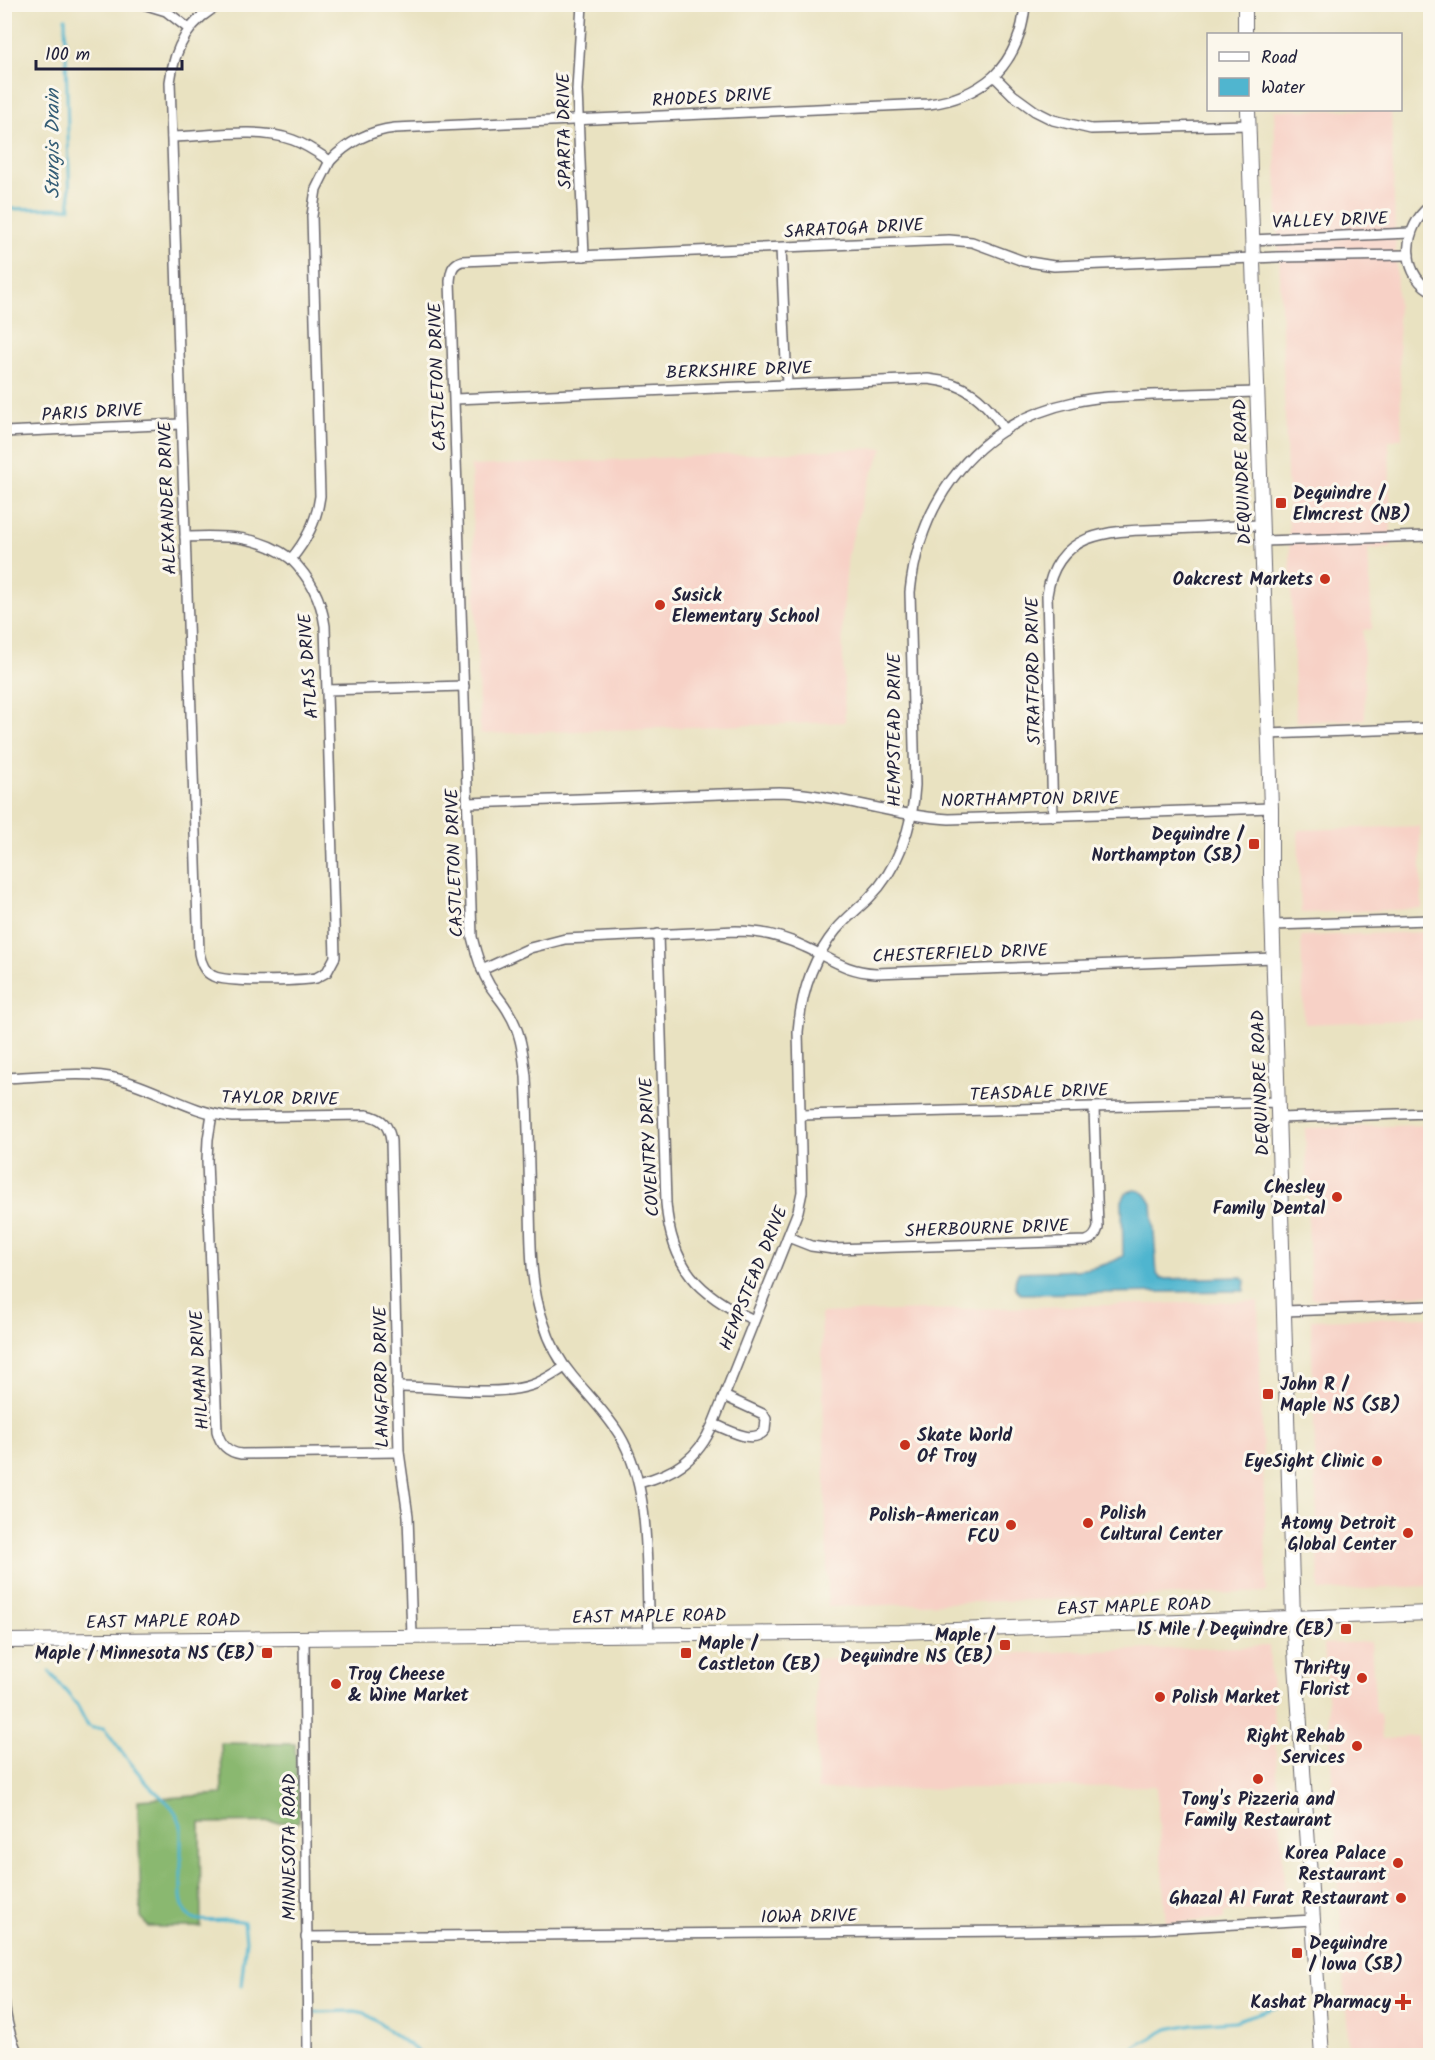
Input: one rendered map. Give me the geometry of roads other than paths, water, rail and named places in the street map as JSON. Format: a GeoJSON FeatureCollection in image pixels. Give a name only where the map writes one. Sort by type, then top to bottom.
{"type":"FeatureCollection","features":[{"type":"Feature","properties":{"kind":"main road"},"geometry":{"type":"LineString","coordinates":[[1245,4],[1245,33]]}},
{"type":"Feature","properties":{"kind":"main road","name":"DEQUINDRE ROAD"},"geometry":{"type":"LineString","coordinates":[[1248,111],[1251,259],[1271,808],[1270,846],[1293,1619],[1322,2055]]}},
{"type":"Feature","properties":{"kind":"main road","name":"EAST MAPLE ROAD"},"geometry":{"type":"LineString","coordinates":[[4,1641],[900,1632],[1431,1613]]}},
{"type":"Feature","properties":{"kind":"street"},"geometry":{"type":"LineString","coordinates":[[143,4],[166,10],[189,29],[210,10],[222,4]]}},
{"type":"Feature","properties":{"kind":"street","name":"SPARTA DRIVE"},"geometry":{"type":"LineString","coordinates":[[582,4],[578,120],[584,256]]}},
{"type":"Feature","properties":{"kind":"street","name":"RHODES DRIVE"},"geometry":{"type":"LineString","coordinates":[[330,161],[349,144],[384,129],[944,102],[975,91],[994,76],[1007,61],[1018,41],[1025,4]]}},
{"type":"Feature","properties":{"kind":"street","name":"ALEXANDER DRIVE"},"geometry":{"type":"LineString","coordinates":[[189,29],[180,45],[171,72],[199,953],[204,970],[216,978],[227,980],[309,979],[327,972]]}},
{"type":"Feature","properties":{"kind":"street"},"geometry":{"type":"LineString","coordinates":[[994,76],[1013,95],[1035,111],[1053,120],[1081,128],[1115,130],[1248,125]]}},
{"type":"Feature","properties":{"kind":"street"},"geometry":{"type":"LineString","coordinates":[[172,137],[276,135],[305,145],[330,161],[316,189],[312,216],[320,496],[311,530],[291,559],[274,548],[252,539],[232,536],[185,537]]}},
{"type":"Feature","properties":{"kind":"street"},"geometry":{"type":"LineString","coordinates":[[1431,206],[1419,217],[1410,233],[1408,244],[1412,268],[1424,286],[1431,290]]}},
{"type":"Feature","properties":{"kind":"street","name":"VALLEY DRIVE"},"geometry":{"type":"LineString","coordinates":[[1251,240],[1410,233]]}},
{"type":"Feature","properties":{"kind":"street","name":"SARATOGA DRIVE"},"geometry":{"type":"LineString","coordinates":[[454,265],[462,261],[961,241],[987,247],[1023,261],[1054,266],[1251,259]]}},
{"type":"Feature","properties":{"kind":"street"},"geometry":{"type":"LineString","coordinates":[[781,248],[787,385]]}},
{"type":"Feature","properties":{"kind":"street","name":"VALLEY DRIVE"},"geometry":{"type":"LineString","coordinates":[[1251,259],[1409,255]]}},
{"type":"Feature","properties":{"kind":"street","name":"CASTLETON DRIVE"},"geometry":{"type":"LineString","coordinates":[[454,265],[450,281],[472,937],[482,970],[509,1012],[522,1045],[526,1076],[533,1277],[542,1320],[550,1341],[565,1367],[606,1415],[619,1434],[627,1448],[639,1483],[644,1523],[649,1634]]}},
{"type":"Feature","properties":{"kind":"street","name":"BERKSHIRE DRIVE"},"geometry":{"type":"LineString","coordinates":[[454,399],[921,379],[947,382],[970,391],[992,412],[1005,430]]}},
{"type":"Feature","properties":{"kind":"street","name":"HEMPSTEAD DRIVE"},"geometry":{"type":"LineString","coordinates":[[639,1483],[659,1478],[680,1467],[696,1453],[713,1424],[798,1211],[802,1192],[798,1056],[800,1012],[807,985],[820,955],[835,931],[868,899],[889,874],[900,852],[911,814],[915,774],[910,592],[920,539],[934,506],[949,482],[971,458],[1005,430],[1025,418],[1049,409],[1095,398],[1257,392]]}},
{"type":"Feature","properties":{"kind":"street","name":"PARIS DRIVE"},"geometry":{"type":"LineString","coordinates":[[4,432],[181,424]]}},
{"type":"Feature","properties":{"kind":"street","name":"STRATFORD DRIVE"},"geometry":{"type":"LineString","coordinates":[[1053,816],[1047,595],[1050,578],[1059,560],[1083,540],[1112,531],[1261,525]]}},
{"type":"Feature","properties":{"kind":"street"},"geometry":{"type":"LineString","coordinates":[[1263,541],[1431,536]]}},
{"type":"Feature","properties":{"kind":"street","name":"ATLAS DRIVE"},"geometry":{"type":"LineString","coordinates":[[291,559],[311,583],[323,609],[325,626],[336,952],[334,962],[327,972]]}},
{"type":"Feature","properties":{"kind":"street"},"geometry":{"type":"LineString","coordinates":[[327,690],[464,686]]}},
{"type":"Feature","properties":{"kind":"street"},"geometry":{"type":"LineString","coordinates":[[1268,734],[1431,728]]}},
{"type":"Feature","properties":{"kind":"street","name":"NORTHAMPTON DRIVE"},"geometry":{"type":"LineString","coordinates":[[468,803],[779,792],[824,796],[911,814],[949,819],[1271,808]]}},
{"type":"Feature","properties":{"kind":"street"},"geometry":{"type":"LineString","coordinates":[[1273,925],[1431,920]]}},
{"type":"Feature","properties":{"kind":"street","name":"CHESTERFIELD DRIVE"},"geometry":{"type":"LineString","coordinates":[[482,970],[530,948],[550,942],[583,937],[757,931],[791,941],[836,964],[853,970],[876,973],[1274,958]]}},
{"type":"Feature","properties":{"kind":"street","name":"COVENTRY DRIVE"},"geometry":{"type":"LineString","coordinates":[[658,934],[666,1203],[671,1236],[684,1266],[700,1287],[724,1306],[754,1320]]}},
{"type":"Feature","properties":{"kind":"street","name":"TAYLOR DRIVE"},"geometry":{"type":"LineString","coordinates":[[4,1078],[89,1075],[118,1078],[193,1109],[212,1114],[243,1117],[366,1116],[381,1120]]}},
{"type":"Feature","properties":{"kind":"street","name":"TEASDALE DRIVE"},"geometry":{"type":"LineString","coordinates":[[801,1115],[1278,1102]]}},
{"type":"Feature","properties":{"kind":"street","name":"SHERBOURNE DRIVE"},"geometry":{"type":"LineString","coordinates":[[788,1237],[811,1246],[833,1249],[1091,1240],[1098,1228],[1094,1108]]}},
{"type":"Feature","properties":{"kind":"street"},"geometry":{"type":"LineString","coordinates":[[1279,1118],[1431,1113]]}},
{"type":"Feature","properties":{"kind":"street","name":"HILMAN DRIVE"},"geometry":{"type":"LineString","coordinates":[[212,1114],[207,1160],[217,1431],[222,1444],[235,1453],[241,1454],[399,1452]]}},
{"type":"Feature","properties":{"kind":"street","name":"LANGFORD DRIVE"},"geometry":{"type":"LineString","coordinates":[[381,1120],[389,1131],[391,1141],[399,1452],[408,1516],[412,1636]]}},
{"type":"Feature","properties":{"kind":"street"},"geometry":{"type":"LineString","coordinates":[[1284,1311],[1431,1306]]}},
{"type":"Feature","properties":{"kind":"street"},"geometry":{"type":"LineString","coordinates":[[397,1387],[470,1390],[519,1388],[538,1382],[565,1367]]}},
{"type":"Feature","properties":{"kind":"street"},"geometry":{"type":"LineString","coordinates":[[713,1424],[749,1437],[756,1437],[765,1430],[766,1419],[763,1414],[724,1396]]}},
{"type":"Feature","properties":{"kind":"street","name":"MINNESOTA ROAD"},"geometry":{"type":"LineString","coordinates":[[304,1637],[308,2055]]}},
{"type":"Feature","properties":{"kind":"street","name":"IOWA DRIVE"},"geometry":{"type":"LineString","coordinates":[[306,1937],[1145,1929],[1313,1920]]}},
{"type":"Feature","properties":{"kind":"street"},"geometry":{"type":"LineString","coordinates":[[4,2001],[7,2023],[19,2055]]}},
{"type":"Feature","properties":{"kind":"water"},"geometry":{"type":"Polygon","coordinates":[[[1133,1190],[1145,1194],[1152,1204],[1157,1274],[1161,1279],[1241,1277],[1245,1280],[1244,1291],[1020,1294],[1015,1283],[1019,1272],[1086,1269],[1123,1256],[1122,1201],[1126,1193],[1133,1190]]]}},
{"type":"Feature","properties":{"kind":"waterway","name":"Sturgis Drain"},"geometry":{"type":"LineString","coordinates":[[4,209],[70,208],[65,18]]}},
{"type":"Feature","properties":{"kind":"waterway"},"geometry":{"type":"LineString","coordinates":[[49,1671],[77,1705],[88,1726],[104,1728],[145,1781],[170,1805],[178,1817],[181,1825],[181,1896],[184,1908],[189,1915],[205,1921],[244,1922],[246,1940],[241,1986]]}},
{"type":"Feature","properties":{"kind":"waterway"},"geometry":{"type":"LineString","coordinates":[[1127,2056],[1136,2046],[1168,2029],[1193,2024],[1235,2021],[1289,2005]]}},
{"type":"Feature","properties":{"kind":"waterway"},"geometry":{"type":"LineString","coordinates":[[315,2012],[365,2013],[424,2056]]}},
{"type":"Feature","properties":{"kind":"place","name":"Dequindre / Elmcrest (NB)"},"geometry":{"type":"Point","coordinates":[1281,503]}},
{"type":"Feature","properties":{"kind":"place","name":"Oakcrest Markets"},"geometry":{"type":"Point","coordinates":[1325,579]}},
{"type":"Feature","properties":{"kind":"place","name":"Susick Elementary School"},"geometry":{"type":"Point","coordinates":[660,605]}},
{"type":"Feature","properties":{"kind":"place","name":"Dequindre / Northampton (SB)"},"geometry":{"type":"Point","coordinates":[1254,844]}},
{"type":"Feature","properties":{"kind":"place","name":"Chesley Family Dental"},"geometry":{"type":"Point","coordinates":[1337,1197]}},
{"type":"Feature","properties":{"kind":"place","name":"John R / Maple NS (SB)"},"geometry":{"type":"Point","coordinates":[1268,1394]}},
{"type":"Feature","properties":{"kind":"place","name":"Skate World Of Troy"},"geometry":{"type":"Point","coordinates":[905,1445]}},
{"type":"Feature","properties":{"kind":"place","name":"EyeSight Clinic"},"geometry":{"type":"Point","coordinates":[1377,1461]}},
{"type":"Feature","properties":{"kind":"place","name":"Polish Cultural Center"},"geometry":{"type":"Point","coordinates":[1088,1523]}},
{"type":"Feature","properties":{"kind":"place","name":"Polish-American FCU"},"geometry":{"type":"Point","coordinates":[1011,1525]}},
{"type":"Feature","properties":{"kind":"place","name":"Atomy Detroit Global Center"},"geometry":{"type":"Point","coordinates":[1408,1533]}},
{"type":"Feature","properties":{"kind":"place","name":"15 Mile / Dequindre (EB)"},"geometry":{"type":"Point","coordinates":[1346,1629]}},
{"type":"Feature","properties":{"kind":"place","name":"Maple / Dequindre NS (EB)"},"geometry":{"type":"Point","coordinates":[1005,1645]}},
{"type":"Feature","properties":{"kind":"place","name":"Maple / Minnesota NS (EB)"},"geometry":{"type":"Point","coordinates":[267,1653]}},
{"type":"Feature","properties":{"kind":"place","name":"Maple / Castleton (EB)"},"geometry":{"type":"Point","coordinates":[686,1653]}},
{"type":"Feature","properties":{"kind":"place","name":"Thrifty Florist"},"geometry":{"type":"Point","coordinates":[1362,1678]}},
{"type":"Feature","properties":{"kind":"place","name":"Troy Cheese & Wine Market"},"geometry":{"type":"Point","coordinates":[336,1684]}},
{"type":"Feature","properties":{"kind":"place","name":"Polish Market"},"geometry":{"type":"Point","coordinates":[1160,1697]}},
{"type":"Feature","properties":{"kind":"place","name":"Right Rehab Services"},"geometry":{"type":"Point","coordinates":[1357,1746]}},
{"type":"Feature","properties":{"kind":"place","name":"Tony's Pizzeria and Family Restaurant"},"geometry":{"type":"Point","coordinates":[1258,1779]}},
{"type":"Feature","properties":{"kind":"place","name":"Korea Palace Restaurant"},"geometry":{"type":"Point","coordinates":[1398,1863]}},
{"type":"Feature","properties":{"kind":"place","name":"Ghazal Al Furat Restaurant"},"geometry":{"type":"Point","coordinates":[1401,1898]}},
{"type":"Feature","properties":{"kind":"place","name":"Dequindre / Iowa (SB)"},"geometry":{"type":"Point","coordinates":[1297,1953]}},
{"type":"Feature","properties":{"kind":"place","name":"Kashat Pharmacy"},"geometry":{"type":"Point","coordinates":[1403,2002]}}]}
